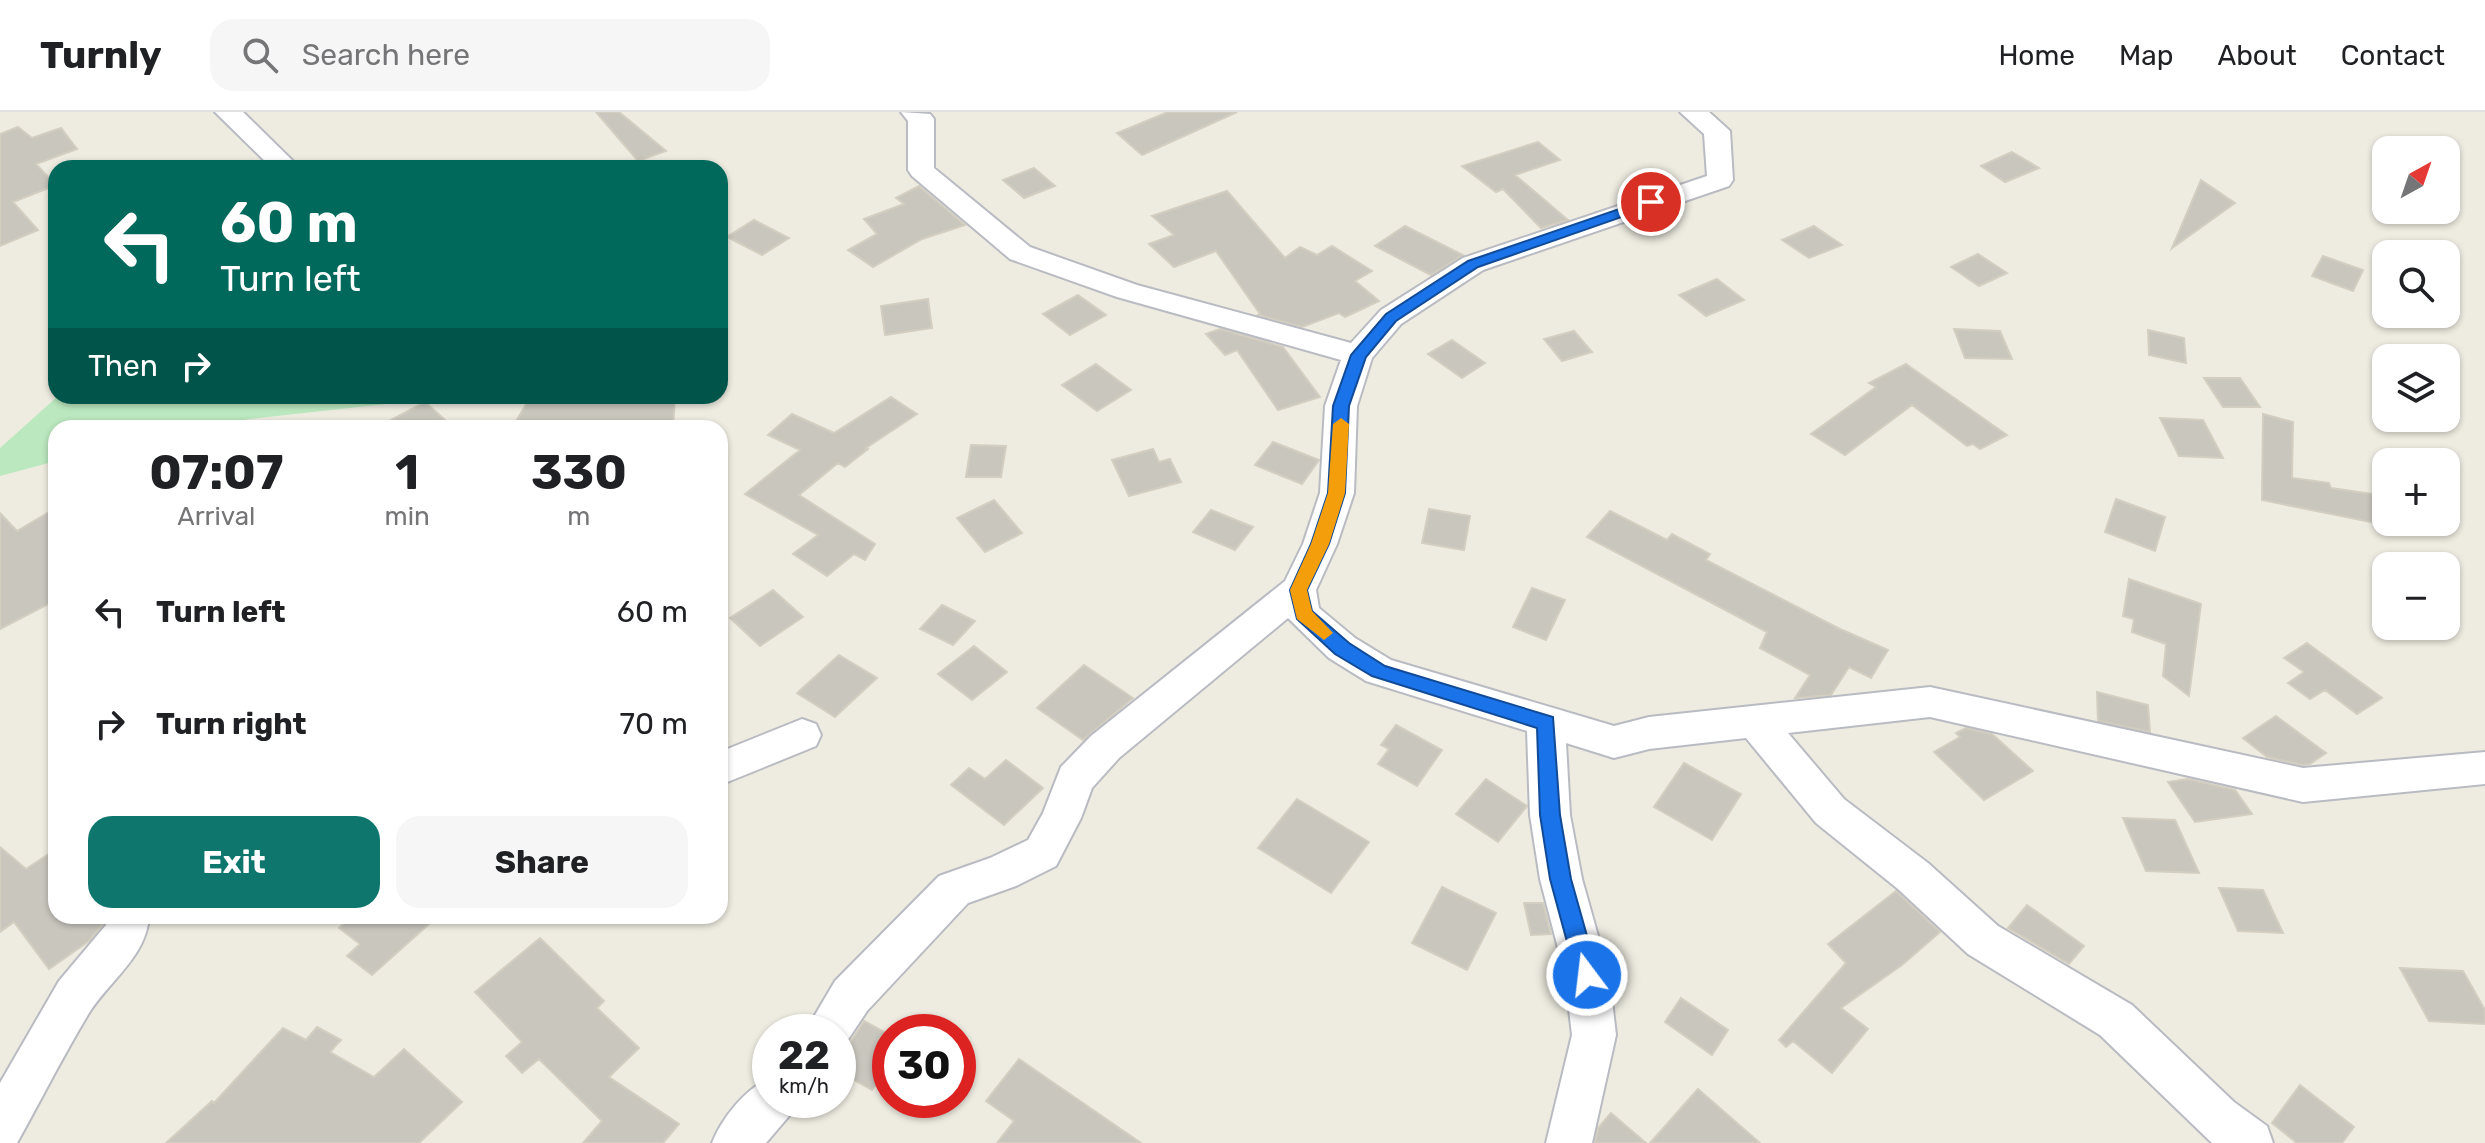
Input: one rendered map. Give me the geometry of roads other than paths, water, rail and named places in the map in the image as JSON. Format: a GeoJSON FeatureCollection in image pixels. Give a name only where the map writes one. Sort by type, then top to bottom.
{"type":"FeatureCollection","features":[{"type":"Feature","properties":{"kind":"street"},"geometry":{"type":"LineString","coordinates":[[228,112],[279,160]]}},
{"type":"Feature","properties":{"kind":"street"},"geometry":{"type":"LineString","coordinates":[[914,112],[921,119],[921,170],[1020,253],[1127,291],[1358,355]]}},
{"type":"Feature","properties":{"kind":"street"},"geometry":{"type":"LineString","coordinates":[[839,1014],[851,996],[954,889],[1001,873],[1042,853],[1061,818],[1075,779],[1105,747],[1298,590],[1320,544],[1337,493],[1341,406],[1358,355],[1391,317],[1473,264],[1720,180],[1717,131],[1693,112]]}},
{"type":"Feature","properties":{"kind":"street"},"geometry":{"type":"LineString","coordinates":[[1298,590],[1303,614],[1342,648],[1379,671],[1614,742],[1649,733],[1930,702],[2303,785],[2482,762]]}},
{"type":"Feature","properties":{"kind":"street"},"geometry":{"type":"LineString","coordinates":[[1754,720],[1830,811],[1913,876],[1983,940],[2116,1020],[2218,1118],[2250,1143]]}},
{"type":"Feature","properties":{"kind":"street"},"geometry":{"type":"LineString","coordinates":[[1546,723],[1550,815],[1561,879],[1587,975],[1594,1035],[1569,1143]]}},
{"type":"Feature","properties":{"kind":"street"},"geometry":{"type":"LineString","coordinates":[[728,766],[802,735]]}},
{"type":"Feature","properties":{"kind":"street"},"geometry":{"type":"LineString","coordinates":[[0,1128],[75,996],[127,932],[128,924]]}},
{"type":"Feature","properties":{"kind":"street"},"geometry":{"type":"LineString","coordinates":[[735,1143],[757,1118]]}}]}
